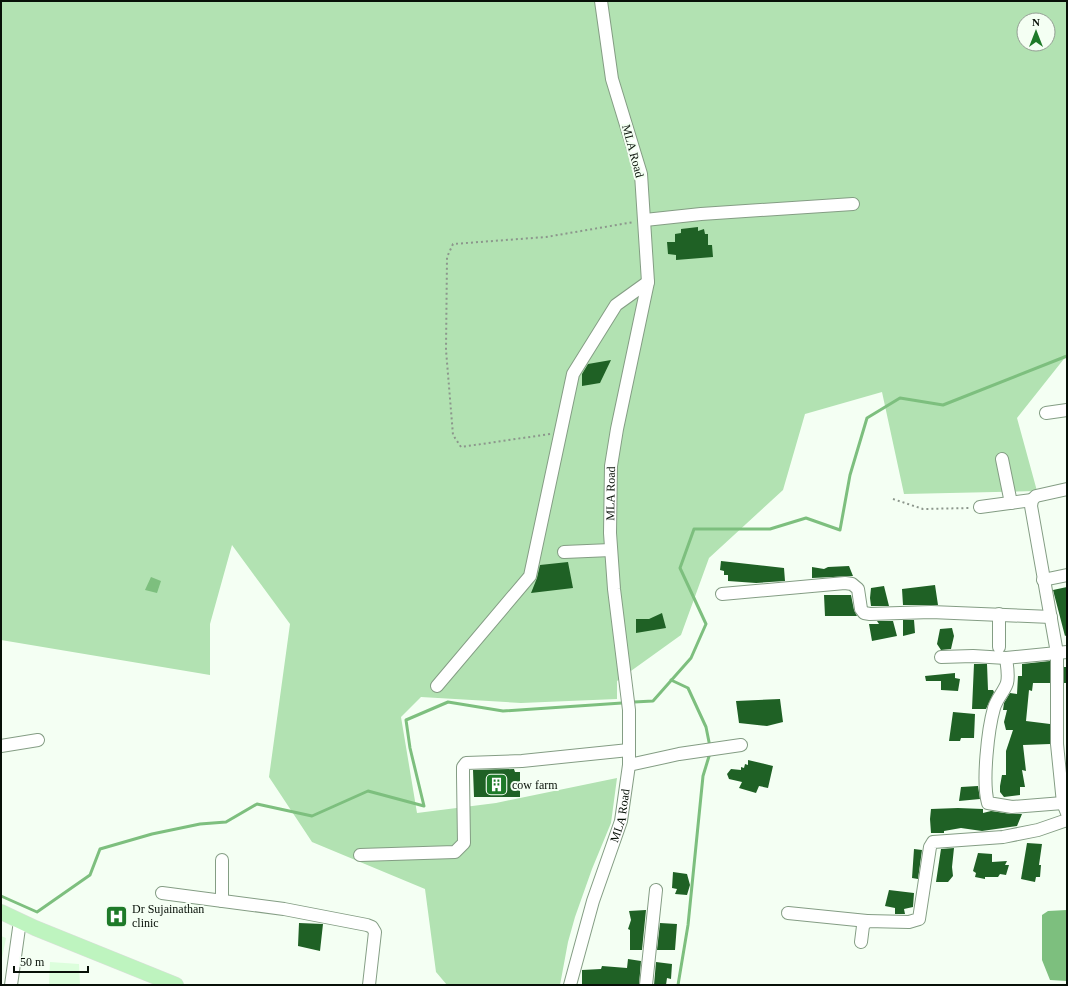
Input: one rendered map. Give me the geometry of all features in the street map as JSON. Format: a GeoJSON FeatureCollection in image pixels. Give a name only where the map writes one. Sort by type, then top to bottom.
{"type":"FeatureCollection","features":[{"type":"Feature","properties":{"kind":"main road"},"geometry":{"type":"LineString","coordinates":[[1,912],[176,985]]}},
{"type":"Feature","properties":{"kind":"street","name":"MLA Road"},"geometry":{"type":"LineString","coordinates":[[570,985],[591,908],[621,821],[630,765],[629,710],[614,589],[611,466],[617,429],[648,282],[645,220],[640,174],[612,79],[601,1]]}},
{"type":"Feature","properties":{"kind":"street"},"geometry":{"type":"LineString","coordinates":[[645,220],[701,214],[853,204]]}},
{"type":"Feature","properties":{"kind":"street"},"geometry":{"type":"LineString","coordinates":[[437,686],[530,576],[573,374],[616,305],[648,282]]}},
{"type":"Feature","properties":{"kind":"street"},"geometry":{"type":"LineString","coordinates":[[1046,413],[1067,410]]}},
{"type":"Feature","properties":{"kind":"street"},"geometry":{"type":"LineString","coordinates":[[1002,459],[1011,503]]}},
{"type":"Feature","properties":{"kind":"street"},"geometry":{"type":"LineString","coordinates":[[980,507],[1032,500],[1036,496],[1067,489]]}},
{"type":"Feature","properties":{"kind":"street"},"geometry":{"type":"LineString","coordinates":[[1006,658],[1008,672],[1007,683],[996,702],[992,720],[985,776],[988,802],[1012,807],[1065,808],[1057,744],[1062,653],[1051,617],[1043,580],[1032,500]]}},
{"type":"Feature","properties":{"kind":"street"},"geometry":{"type":"LineString","coordinates":[[564,552],[612,550]]}},
{"type":"Feature","properties":{"kind":"street"},"geometry":{"type":"LineString","coordinates":[[1043,580],[1067,575]]}},
{"type":"Feature","properties":{"kind":"street"},"geometry":{"type":"LineString","coordinates":[[722,594],[845,583],[852,584],[858,589],[861,609],[864,613],[931,612],[1051,617]]}},
{"type":"Feature","properties":{"kind":"street"},"geometry":{"type":"LineString","coordinates":[[999,614],[999,647]]}},
{"type":"Feature","properties":{"kind":"street"},"geometry":{"type":"LineString","coordinates":[[941,657],[973,656],[1006,658],[1062,653]]}},
{"type":"Feature","properties":{"kind":"street"},"geometry":{"type":"LineString","coordinates":[[1,746],[38,740]]}},
{"type":"Feature","properties":{"kind":"street"},"geometry":{"type":"LineString","coordinates":[[630,765],[679,754],[741,745]]}},
{"type":"Feature","properties":{"kind":"street"},"geometry":{"type":"LineString","coordinates":[[360,854],[455,852],[462,848],[464,843],[463,767],[466,764],[629,750]]}},
{"type":"Feature","properties":{"kind":"street"},"geometry":{"type":"LineString","coordinates":[[788,913],[866,921],[909,922],[919,919],[930,847],[933,842],[1003,837],[1038,830],[1067,820]]}},
{"type":"Feature","properties":{"kind":"street"},"geometry":{"type":"LineString","coordinates":[[222,860],[222,901]]}},
{"type":"Feature","properties":{"kind":"street"},"geometry":{"type":"LineString","coordinates":[[646,985],[656,890]]}},
{"type":"Feature","properties":{"kind":"street"},"geometry":{"type":"LineString","coordinates":[[162,893],[359,922],[372,927],[375,932],[375,937],[369,985]]}},
{"type":"Feature","properties":{"kind":"street"},"geometry":{"type":"LineString","coordinates":[[11,985],[20,921]]}},
{"type":"Feature","properties":{"kind":"street"},"geometry":{"type":"LineString","coordinates":[[861,942],[863,926],[866,921]]}},
{"type":"Feature","properties":{"kind":"path"},"geometry":{"type":"LineString","coordinates":[[560,432],[461,447],[453,435],[446,350],[446,257],[453,244],[546,237],[645,220]]}},
{"type":"Feature","properties":{"kind":"path"},"geometry":{"type":"LineString","coordinates":[[893,499],[923,509],[980,507]]}},
{"type":"Feature","properties":{"kind":"shaded area"},"geometry":{"type":"Polygon","coordinates":[[[1,1],[1067,1],[1067,355],[1017,418],[1037,491],[904,494],[882,392],[805,414],[783,490],[709,558],[681,635],[617,681],[617,699],[521,703],[421,697],[401,717],[417,813],[496,803],[617,778],[611,823],[592,869],[575,917],[568,942],[560,985],[447,985],[436,972],[425,889],[312,842],[269,777],[290,624],[232,545],[210,624],[210,675],[1,640],[1,1]]]}},
{"type":"Feature","properties":{"kind":"shaded area"},"geometry":{"type":"Polygon","coordinates":[[[151,577],[161,581],[157,593],[145,590],[151,577]]]}},
{"type":"Feature","properties":{"kind":"shaded area"},"geometry":{"type":"Polygon","coordinates":[[[1067,910],[1067,981],[1050,980],[1042,960],[1042,915],[1048,911],[1067,910]]]}},
{"type":"Feature","properties":{"kind":"shaded area"},"geometry":{"type":"Polygon","coordinates":[[[1,936],[6,938],[1,963],[1,936]]]}},
{"type":"Feature","properties":{"kind":"shaded area"},"geometry":{"type":"Polygon","coordinates":[[[50,962],[79,964],[80,985],[49,985],[50,962]]]}},
{"type":"Feature","properties":{"kind":"building"},"geometry":{"type":"Polygon","coordinates":[[[698,227],[698,231],[704,229],[705,234],[708,234],[708,245],[712,245],[713,257],[676,260],[676,255],[668,254],[667,242],[675,242],[675,234],[681,233],[681,229],[698,227]]]}},
{"type":"Feature","properties":{"kind":"building"},"geometry":{"type":"Polygon","coordinates":[[[611,360],[600,383],[582,386],[582,374],[588,364],[611,360]]]}},
{"type":"Feature","properties":{"kind":"building"},"geometry":{"type":"Polygon","coordinates":[[[721,561],[784,568],[785,581],[756,583],[728,581],[728,575],[724,575],[724,571],[720,570],[721,561]]]}},
{"type":"Feature","properties":{"kind":"building"},"geometry":{"type":"Polygon","coordinates":[[[568,562],[573,588],[531,593],[540,565],[568,562]]]}},
{"type":"Feature","properties":{"kind":"building"},"geometry":{"type":"Polygon","coordinates":[[[849,566],[853,576],[812,578],[812,567],[824,569],[828,567],[849,566]]]}},
{"type":"Feature","properties":{"kind":"building"},"geometry":{"type":"Polygon","coordinates":[[[935,585],[938,605],[903,605],[902,589],[935,585]]]}},
{"type":"Feature","properties":{"kind":"building"},"geometry":{"type":"Polygon","coordinates":[[[884,586],[889,606],[871,606],[871,588],[884,586]]]}},
{"type":"Feature","properties":{"kind":"building"},"geometry":{"type":"Polygon","coordinates":[[[1067,587],[1067,635],[1065,636],[1053,590],[1067,587]]]}},
{"type":"Feature","properties":{"kind":"building"},"geometry":{"type":"Polygon","coordinates":[[[824,595],[851,595],[854,610],[857,616],[825,616],[824,595]]]}},
{"type":"Feature","properties":{"kind":"building"},"geometry":{"type":"Polygon","coordinates":[[[662,613],[666,628],[636,633],[636,619],[649,619],[662,613]]]}},
{"type":"Feature","properties":{"kind":"building"},"geometry":{"type":"Polygon","coordinates":[[[903,620],[914,620],[915,633],[903,636],[903,620]]]}},
{"type":"Feature","properties":{"kind":"building"},"geometry":{"type":"Polygon","coordinates":[[[877,621],[893,621],[897,636],[872,641],[869,624],[879,624],[877,621]]]}},
{"type":"Feature","properties":{"kind":"building"},"geometry":{"type":"Polygon","coordinates":[[[952,628],[954,636],[951,649],[941,650],[937,644],[940,629],[952,628]]]}},
{"type":"Feature","properties":{"kind":"building"},"geometry":{"type":"Polygon","coordinates":[[[1050,661],[1050,683],[1033,683],[1032,691],[1029,690],[1026,721],[1050,724],[1050,744],[1023,745],[1026,771],[1022,770],[1025,787],[1020,787],[1020,795],[1004,797],[1000,792],[1000,786],[1002,775],[1006,775],[1006,751],[1013,730],[1006,730],[1004,722],[1007,710],[1003,710],[1004,703],[1010,693],[1017,694],[1018,676],[1022,676],[1022,664],[1050,661]]]}},
{"type":"Feature","properties":{"kind":"building"},"geometry":{"type":"Polygon","coordinates":[[[974,664],[987,664],[988,690],[993,690],[994,692],[986,709],[972,709],[974,664]]]}},
{"type":"Feature","properties":{"kind":"building"},"geometry":{"type":"Polygon","coordinates":[[[1064,667],[1067,667],[1067,683],[1064,683],[1064,667]]]}},
{"type":"Feature","properties":{"kind":"building"},"geometry":{"type":"Polygon","coordinates":[[[955,673],[955,678],[960,679],[958,691],[941,690],[941,681],[926,681],[925,676],[955,673]]]}},
{"type":"Feature","properties":{"kind":"building"},"geometry":{"type":"Polygon","coordinates":[[[780,699],[783,722],[767,726],[739,723],[736,701],[780,699]]]}},
{"type":"Feature","properties":{"kind":"building"},"geometry":{"type":"Polygon","coordinates":[[[953,712],[975,714],[974,738],[961,738],[960,741],[949,741],[953,712]]]}},
{"type":"Feature","properties":{"kind":"building"},"geometry":{"type":"Polygon","coordinates":[[[748,760],[773,766],[768,788],[759,786],[756,793],[739,788],[742,782],[729,779],[727,774],[731,769],[741,770],[741,767],[744,768],[745,764],[748,765],[748,760]]]}},
{"type":"Feature","properties":{"kind":"building","name":"cow farm"},"geometry":{"type":"Polygon","coordinates":[[[514,769],[515,772],[520,772],[520,797],[474,797],[473,770],[514,769]]]}},
{"type":"Feature","properties":{"kind":"building"},"geometry":{"type":"Polygon","coordinates":[[[978,786],[980,799],[959,801],[961,787],[978,786]]]}},
{"type":"Feature","properties":{"kind":"building"},"geometry":{"type":"Polygon","coordinates":[[[931,809],[983,809],[983,813],[991,811],[1022,814],[1017,826],[982,831],[961,828],[944,831],[944,833],[931,833],[931,809]]]}},
{"type":"Feature","properties":{"kind":"building"},"geometry":{"type":"Polygon","coordinates":[[[1027,843],[1042,844],[1039,865],[1041,865],[1040,877],[1036,877],[1035,882],[1021,879],[1027,843]]]}},
{"type":"Feature","properties":{"kind":"building"},"geometry":{"type":"Polygon","coordinates":[[[954,848],[952,867],[953,876],[948,882],[936,882],[941,849],[954,848]]]}},
{"type":"Feature","properties":{"kind":"building"},"geometry":{"type":"Polygon","coordinates":[[[914,849],[922,850],[918,879],[912,878],[914,849]]]}},
{"type":"Feature","properties":{"kind":"building"},"geometry":{"type":"Polygon","coordinates":[[[978,853],[992,854],[992,862],[1007,861],[1005,865],[1009,865],[1006,875],[1000,874],[998,877],[985,877],[985,879],[975,877],[976,873],[973,871],[978,853]]]}},
{"type":"Feature","properties":{"kind":"building"},"geometry":{"type":"Polygon","coordinates":[[[673,872],[687,874],[690,885],[687,895],[675,894],[677,889],[672,888],[673,872]]]}},
{"type":"Feature","properties":{"kind":"building"},"geometry":{"type":"Polygon","coordinates":[[[889,890],[914,893],[913,907],[904,909],[905,914],[895,914],[895,908],[885,906],[889,890]]]}},
{"type":"Feature","properties":{"kind":"building"},"geometry":{"type":"Polygon","coordinates":[[[646,910],[642,950],[630,950],[630,930],[628,929],[631,920],[629,911],[646,910]]]}},
{"type":"Feature","properties":{"kind":"building"},"geometry":{"type":"Polygon","coordinates":[[[299,923],[323,924],[320,951],[298,946],[299,923]]]}},
{"type":"Feature","properties":{"kind":"building"},"geometry":{"type":"Polygon","coordinates":[[[660,923],[677,924],[675,950],[657,950],[660,923]]]}},
{"type":"Feature","properties":{"kind":"building"},"geometry":{"type":"Polygon","coordinates":[[[628,959],[641,961],[639,985],[582,985],[582,970],[601,969],[602,966],[627,968],[628,959]]]}},
{"type":"Feature","properties":{"kind":"building"},"geometry":{"type":"Polygon","coordinates":[[[656,962],[672,964],[671,979],[667,978],[666,985],[654,985],[656,962]]]}},
{"type":"Feature","properties":{"kind":"waterway"},"geometry":{"type":"LineString","coordinates":[[634,702],[653,701],[691,658],[706,624],[680,568],[694,529],[770,529],[806,518],[840,530],[850,475],[867,418],[900,398],[943,405],[1067,356]]}},
{"type":"Feature","properties":{"kind":"waterway"},"geometry":{"type":"LineString","coordinates":[[671,680],[688,688],[706,727],[710,747]]}},
{"type":"Feature","properties":{"kind":"waterway"},"geometry":{"type":"LineString","coordinates":[[1,896],[37,912],[90,875],[100,849],[152,834],[200,824],[226,822],[257,804],[312,816],[368,791],[424,806],[410,748],[406,720],[448,702],[503,711],[622,703]]}},
{"type":"Feature","properties":{"kind":"waterway"},"geometry":{"type":"LineString","coordinates":[[678,985],[688,925],[703,776],[710,753]]}},
{"type":"Feature","properties":{"kind":"place","name":"cow farm"},"geometry":{"type":"Point","coordinates":[497,785]}},
{"type":"Feature","properties":{"kind":"place","name":"Dr Sujainathan clinic"},"geometry":{"type":"Point","coordinates":[116,916]}}]}
